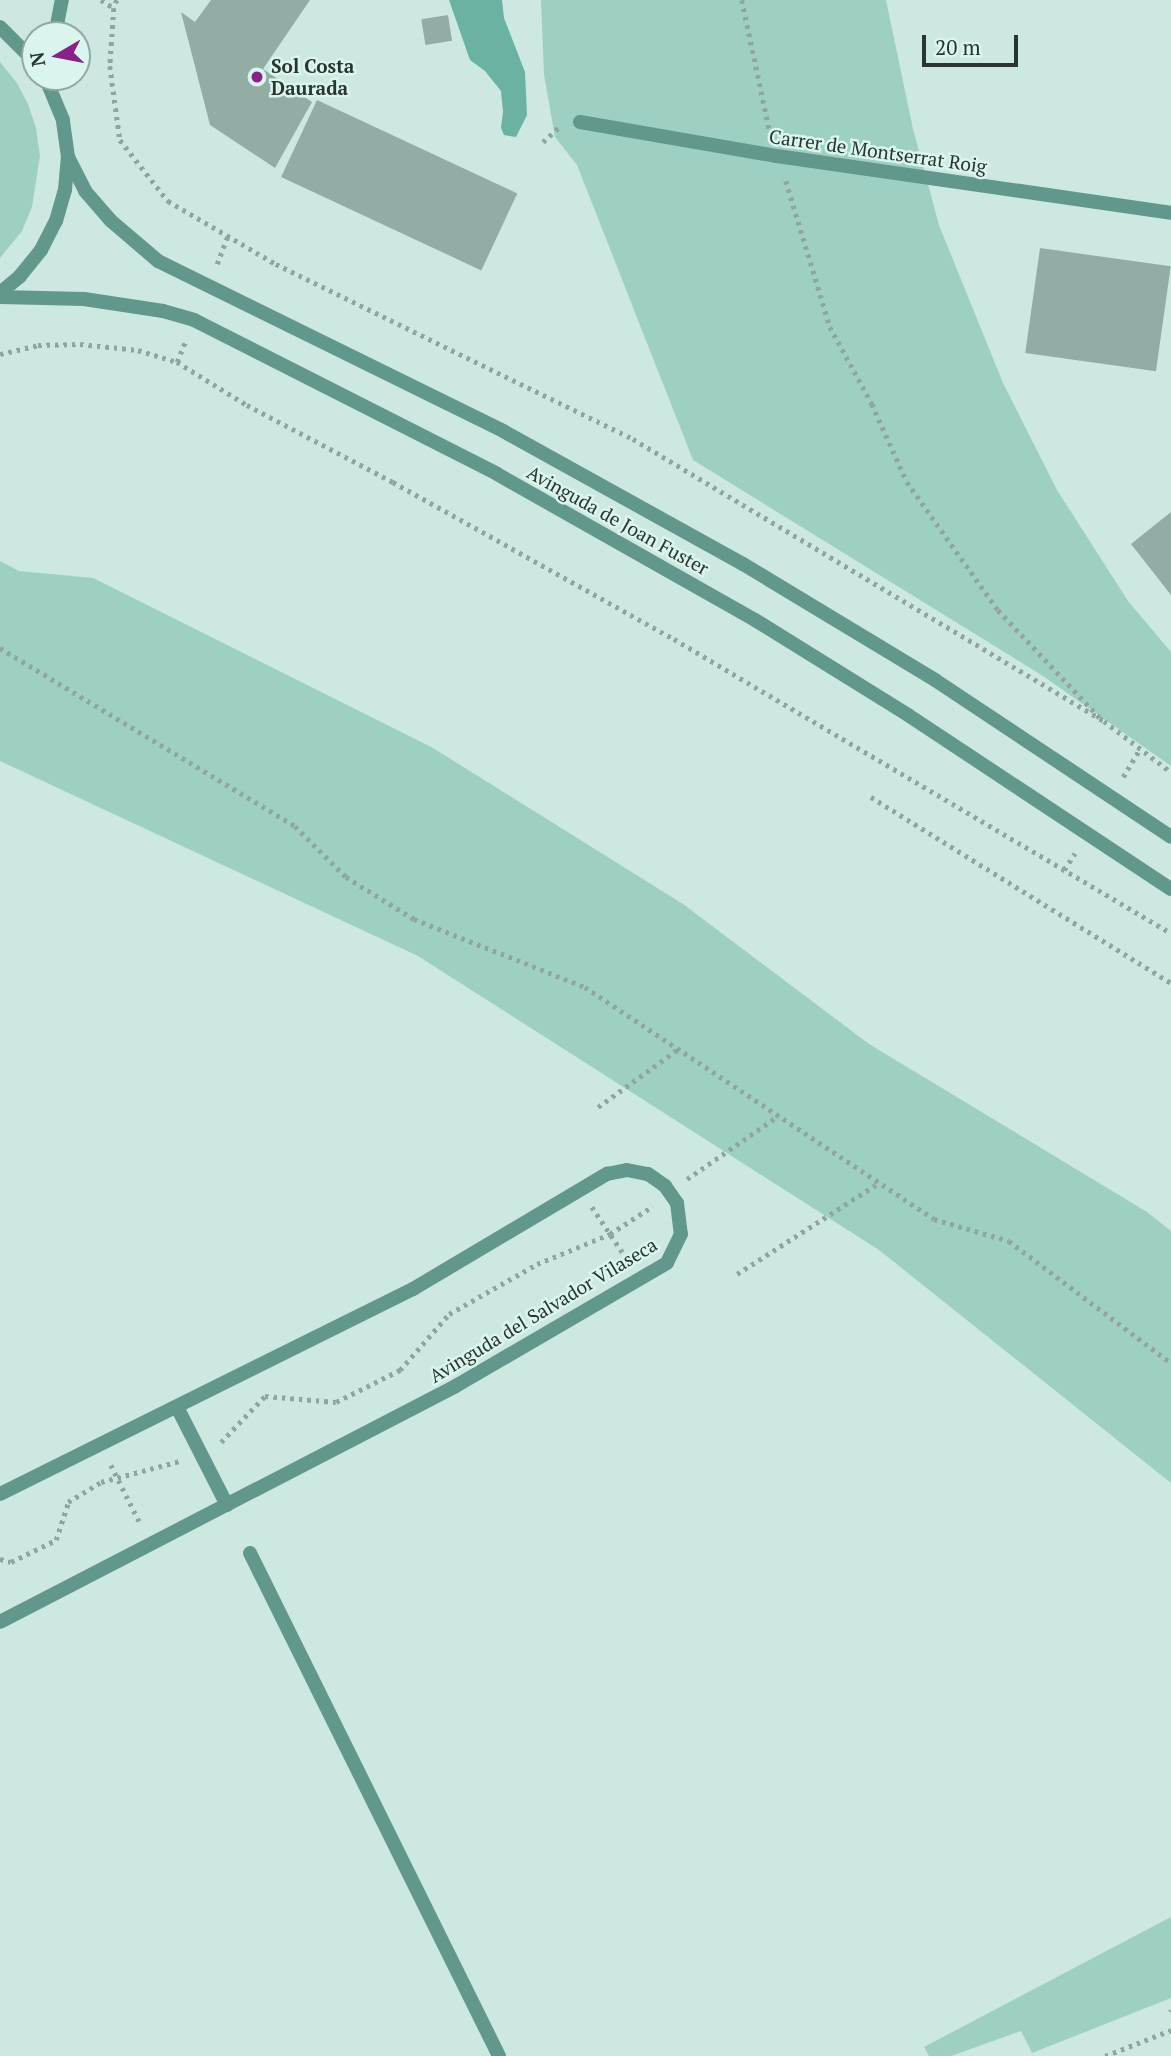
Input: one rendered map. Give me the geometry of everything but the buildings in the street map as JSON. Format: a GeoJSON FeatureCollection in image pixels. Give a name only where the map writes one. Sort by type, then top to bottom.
{"type":"FeatureCollection","features":[{"type":"Feature","properties":{"kind":"street"},"geometry":{"type":"LineString","coordinates":[[58,21],[62,0]]}},
{"type":"Feature","properties":{"kind":"street"},"geometry":{"type":"LineString","coordinates":[[0,27],[21,47]]}},
{"type":"Feature","properties":{"kind":"street"},"geometry":{"type":"LineString","coordinates":[[0,295],[41,250],[56,221],[65,190],[68,157],[63,120],[52,91]]}},
{"type":"Feature","properties":{"kind":"street","name":"Carrer de Montserrat Roig"},"geometry":{"type":"LineString","coordinates":[[580,122],[778,156],[1171,213]]}},
{"type":"Feature","properties":{"kind":"street","name":"Avinguda de Joan Fuster"},"geometry":{"type":"LineString","coordinates":[[68,157],[85,191],[110,220],[158,261],[503,431],[743,565],[935,680],[1171,837]]}},
{"type":"Feature","properties":{"kind":"street","name":"Avinguda de Joan Fuster"},"geometry":{"type":"LineString","coordinates":[[0,295],[127,304],[163,311],[206,326],[497,474],[755,620],[908,715],[1171,889]]}},
{"type":"Feature","properties":{"kind":"street"},"geometry":{"type":"LineString","coordinates":[[0,1494],[412,1289],[607,1174],[638,1171],[657,1179],[672,1194]]}},
{"type":"Feature","properties":{"kind":"street","name":"Avinguda del Salvador Vilaseca"},"geometry":{"type":"LineString","coordinates":[[0,1622],[456,1386],[667,1263],[678,1245],[681,1224],[672,1194]]}},
{"type":"Feature","properties":{"kind":"street"},"geometry":{"type":"LineString","coordinates":[[177,1407],[227,1505]]}},
{"type":"Feature","properties":{"kind":"street"},"geometry":{"type":"LineString","coordinates":[[250,1553],[499,2056]]}},
{"type":"Feature","properties":{"kind":"path"},"geometry":{"type":"LineString","coordinates":[[102,0],[114,8]]}},
{"type":"Feature","properties":{"kind":"path"},"geometry":{"type":"LineString","coordinates":[[117,0],[114,8],[110,66],[120,141],[168,201],[276,264],[633,439],[1104,721],[1171,772]]}},
{"type":"Feature","properties":{"kind":"path"},"geometry":{"type":"LineString","coordinates":[[742,0],[763,110],[830,327],[872,404],[907,482],[998,610],[1104,721]]}},
{"type":"Feature","properties":{"kind":"path"},"geometry":{"type":"LineString","coordinates":[[0,354],[38,345],[80,344],[138,350],[177,362],[247,405],[393,482],[674,639],[1171,933]]}},
{"type":"Feature","properties":{"kind":"path"},"geometry":{"type":"LineString","coordinates":[[0,648],[295,826],[346,877],[414,919],[585,987],[934,1219],[1009,1241],[1171,1363]]}},
{"type":"Feature","properties":{"kind":"path"},"geometry":{"type":"LineString","coordinates":[[871,797],[1171,983]]}},
{"type":"Feature","properties":{"kind":"path"},"geometry":{"type":"LineString","coordinates":[[598,1107],[678,1049]]}},
{"type":"Feature","properties":{"kind":"path"},"geometry":{"type":"LineString","coordinates":[[210,1449],[265,1396],[336,1402],[400,1370],[449,1314],[537,1264],[610,1234],[672,1194],[690,1177],[778,1116]]}},
{"type":"Feature","properties":{"kind":"path"},"geometry":{"type":"LineString","coordinates":[[737,1274],[879,1183]]}},
{"type":"Feature","properties":{"kind":"path"},"geometry":{"type":"LineString","coordinates":[[590,1204],[625,1256]]}},
{"type":"Feature","properties":{"kind":"path"},"geometry":{"type":"LineString","coordinates":[[0,1559],[11,1562],[57,1540],[68,1502],[101,1482],[187,1459]]}},
{"type":"Feature","properties":{"kind":"path"},"geometry":{"type":"LineString","coordinates":[[109,1460],[142,1527]]}},
{"type":"Feature","properties":{"kind":"path"},"geometry":{"type":"LineString","coordinates":[[1105,2056],[1171,2030]]}},
{"type":"Feature","properties":{"kind":"shaded area"},"geometry":{"type":"Polygon","coordinates":[[[449,0],[502,0],[504,18],[525,72],[527,115],[516,137],[504,135],[501,128],[501,91],[485,71],[470,60],[449,0]]]}},
{"type":"Feature","properties":{"kind":"shaded area"},"geometry":{"type":"Polygon","coordinates":[[[541,0],[886,0],[913,129],[939,225],[1003,383],[1057,490],[1128,601],[1171,652],[1171,766],[1043,676],[693,460],[577,165],[555,137],[544,75],[541,0]]]}},
{"type":"Feature","properties":{"kind":"shaded area"},"geometry":{"type":"Polygon","coordinates":[[[0,62],[17,83],[28,104],[36,128],[40,156],[32,207],[22,231],[0,258],[0,62]]]}},
{"type":"Feature","properties":{"kind":"shaded area"},"geometry":{"type":"Polygon","coordinates":[[[0,561],[19,571],[93,578],[433,748],[683,904],[869,1044],[1147,1212],[1171,1231],[1171,1483],[879,1250],[418,956],[0,761],[0,561]]]}},
{"type":"Feature","properties":{"kind":"shaded area"},"geometry":{"type":"Polygon","coordinates":[[[1171,1917],[1171,1998],[1032,2053],[1021,2031],[951,2056],[929,2056],[924,2047],[1171,1917]]]}},
{"type":"Feature","properties":{"kind":"place","name":"Sol Costa Daurada"},"geometry":{"type":"Point","coordinates":[257,77]}}]}
